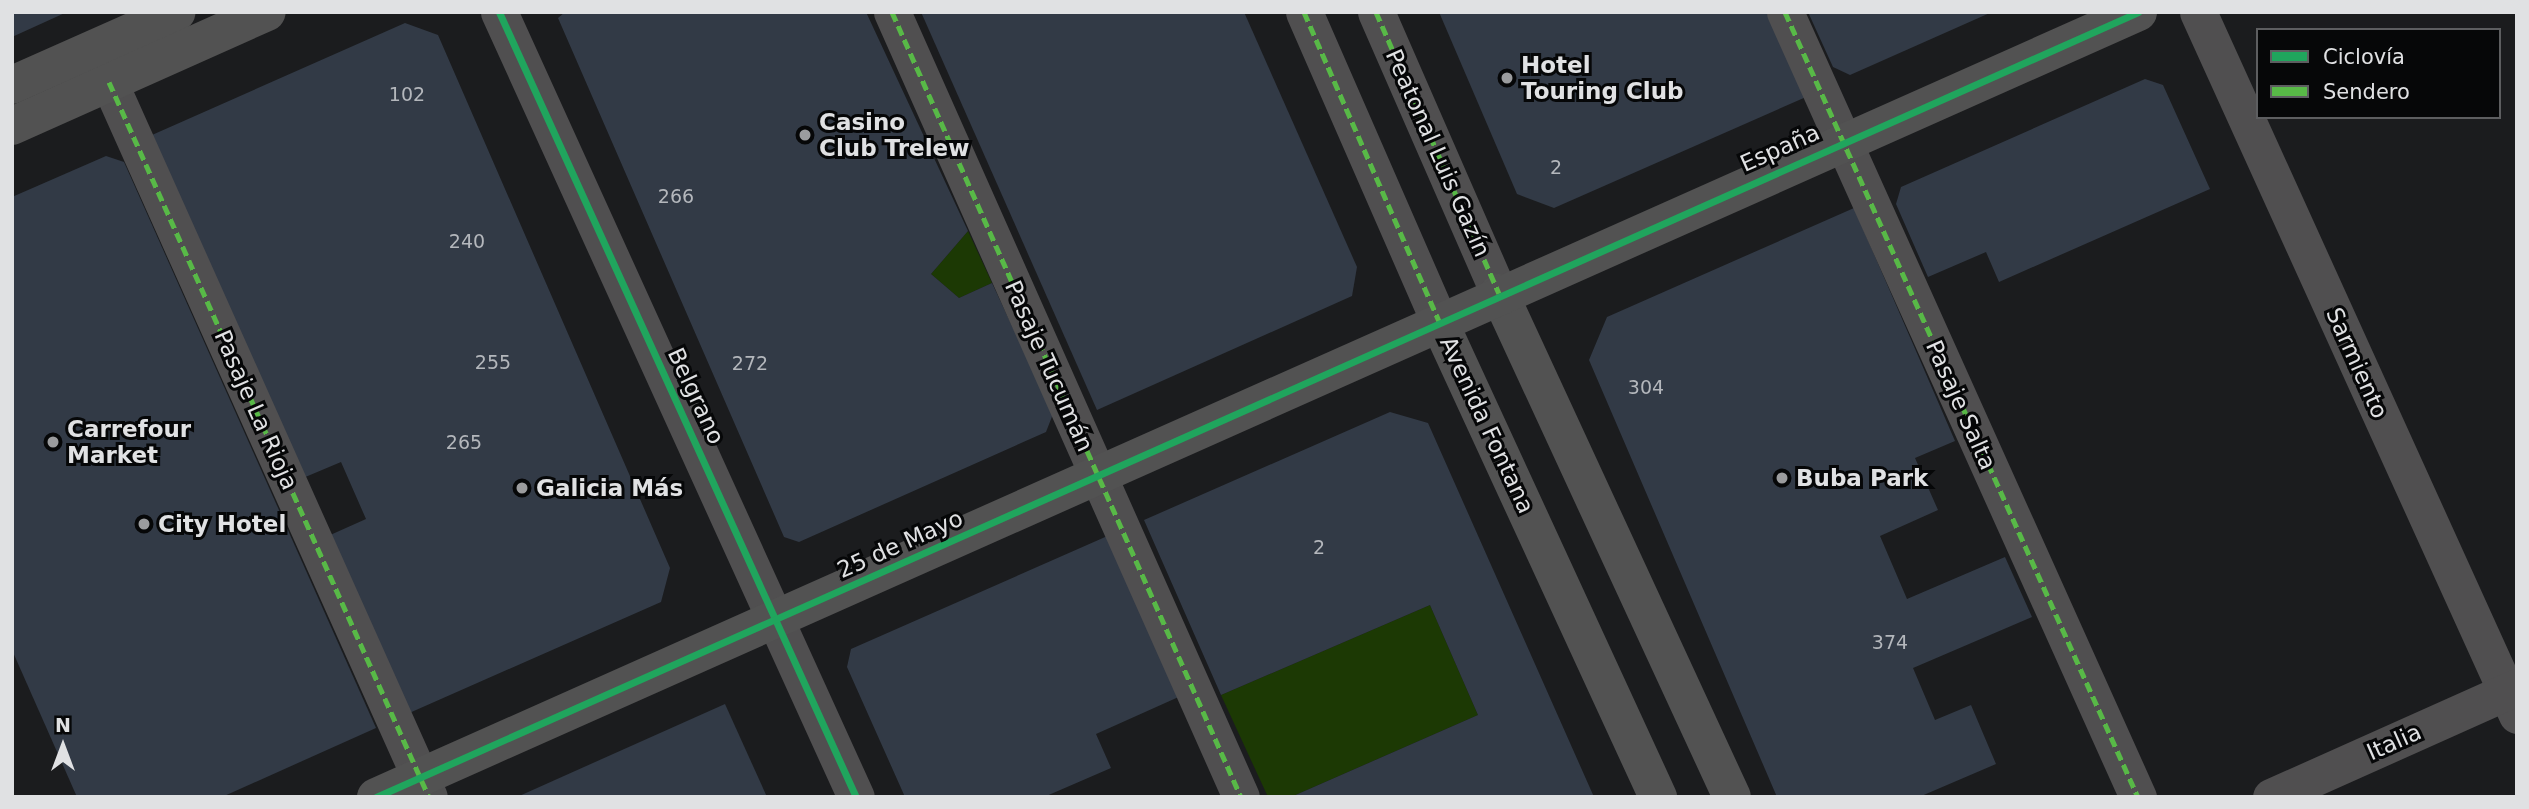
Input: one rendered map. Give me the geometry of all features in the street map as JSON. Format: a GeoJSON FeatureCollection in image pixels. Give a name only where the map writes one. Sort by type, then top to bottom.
{"type":"FeatureCollection","features":[{"type":"Feature","properties":{"kind":"street"},"geometry":{"type":"LineString","coordinates":[[12,85],[177,12]]}},
{"type":"Feature","properties":{"kind":"street"},"geometry":{"type":"LineString","coordinates":[[12,126],[267,12]]}},
{"type":"Feature","properties":{"kind":"street","name":"Belgrano"},"geometry":{"type":"LineString","coordinates":[[499,12],[856,797]]}},
{"type":"Feature","properties":{"kind":"street","name":"Pasaje Tucumán"},"geometry":{"type":"LineString","coordinates":[[892,12],[1241,797]]}},
{"type":"Feature","properties":{"kind":"street","name":"Avenida Fontana"},"geometry":{"type":"LineString","coordinates":[[1304,12],[1441,326],[1658,797]]}},
{"type":"Feature","properties":{"kind":"street","name":"Peatonal Luis Gazín"},"geometry":{"type":"LineString","coordinates":[[1376,12],[1499,293]]}},
{"type":"Feature","properties":{"kind":"street","name":"Pasaje Salta"},"geometry":{"type":"LineString","coordinates":[[1785,12],[2138,797]]}},
{"type":"Feature","properties":{"kind":"street","name":"España"},"geometry":{"type":"LineString","coordinates":[[1441,326],[1499,293],[2138,12]]}},
{"type":"Feature","properties":{"kind":"street","name":"Sarmiento"},"geometry":{"type":"LineString","coordinates":[[2198,12],[2513,698]]}},
{"type":"Feature","properties":{"kind":"street","name":"Pasaje La Rioja"},"geometry":{"type":"LineString","coordinates":[[109,82],[424,787]]}},
{"type":"Feature","properties":{"kind":"street"},"geometry":{"type":"LineString","coordinates":[[1499,293],[1732,797]]}},
{"type":"Feature","properties":{"kind":"street","name":"25 de Mayo"},"geometry":{"type":"LineString","coordinates":[[376,797],[424,787],[777,619],[1441,326]]}},
{"type":"Feature","properties":{"kind":"street","name":"Italia"},"geometry":{"type":"LineString","coordinates":[[2271,797],[2513,698]]}},
{"type":"Feature","properties":{"kind":"green space"},"geometry":{"type":"Polygon","coordinates":[[[968,231],[992,283],[959,298],[931,274],[968,231]]]}},
{"type":"Feature","properties":{"kind":"green space"},"geometry":{"type":"Polygon","coordinates":[[[1430,605],[1478,715],[1291,797],[1268,797],[1221,695],[1430,605]]]}},
{"type":"Feature","properties":{"kind":"building"},"geometry":{"type":"Polygon","coordinates":[[[12,12],[67,12],[12,37],[12,12]]]}},
{"type":"Feature","properties":{"kind":"building"},"geometry":{"type":"Polygon","coordinates":[[[565,12],[866,12],[968,231],[931,274],[959,298],[992,283],[1053,414],[1046,432],[799,542],[784,537],[558,18],[565,12]]]}},
{"type":"Feature","properties":{"kind":"building"},"geometry":{"type":"Polygon","coordinates":[[[921,12],[1244,12],[1357,267],[1352,296],[1097,410],[921,12]]]}},
{"type":"Feature","properties":{"kind":"building"},"geometry":{"type":"Polygon","coordinates":[[[1439,12],[1767,12],[1806,97],[1554,208],[1517,194],[1439,12]]]}},
{"type":"Feature","properties":{"kind":"building"},"geometry":{"type":"Polygon","coordinates":[[[1808,12],[1992,12],[1850,75],[1833,67],[1808,12]]]}},
{"type":"Feature","properties":{"kind":"building"},"geometry":{"type":"Polygon","coordinates":[[[405,23],[438,35],[670,568],[661,602],[407,714],[328,536],[366,519],[341,462],[303,478],[152,135],[405,23]]]}},
{"type":"Feature","properties":{"kind":"building"},"geometry":{"type":"Polygon","coordinates":[[[2145,79],[2163,85],[2210,189],[1999,282],[1986,252],[1928,277],[1896,204],[1901,187],[2145,79]]]}},
{"type":"Feature","properties":{"kind":"building"},"geometry":{"type":"Polygon","coordinates":[[[106,156],[124,162],[376,728],[222,797],[77,797],[12,650],[12,197],[106,156]]]}},
{"type":"Feature","properties":{"kind":"building"},"geometry":{"type":"Polygon","coordinates":[[[1854,208],[1955,441],[1915,458],[1938,510],[1880,536],[1907,599],[2005,557],[2032,617],[1913,668],[1935,720],[1971,705],[1996,764],[1919,797],[1777,797],[1589,360],[1607,317],[1854,208]]]}},
{"type":"Feature","properties":{"kind":"building"},"geometry":{"type":"Polygon","coordinates":[[[1390,412],[1428,423],[1594,797],[1291,797],[1478,715],[1430,605],[1221,695],[1144,520],[1390,412]]]}},
{"type":"Feature","properties":{"kind":"building"},"geometry":{"type":"Polygon","coordinates":[[[1112,534],[1183,695],[1096,734],[1111,768],[1044,797],[905,797],[847,667],[851,649],[1112,534]]]}},
{"type":"Feature","properties":{"kind":"building"},"geometry":{"type":"Polygon","coordinates":[[[725,704],[767,797],[517,797],[584,767],[725,704]]]}},
{"type":"Feature","properties":{"kind":"marked path"},"geometry":{"type":"LineString","coordinates":[[892,12],[1241,797]]}},
{"type":"Feature","properties":{"kind":"marked path"},"geometry":{"type":"LineString","coordinates":[[1304,12],[1441,326]]}},
{"type":"Feature","properties":{"kind":"marked path"},"geometry":{"type":"LineString","coordinates":[[1376,12],[1499,293]]}},
{"type":"Feature","properties":{"kind":"marked path"},"geometry":{"type":"LineString","coordinates":[[1785,12],[2138,797]]}},
{"type":"Feature","properties":{"kind":"marked path"},"geometry":{"type":"LineString","coordinates":[[109,82],[429,797]]}},
{"type":"Feature","properties":{"kind":"cycle path"},"geometry":{"type":"LineString","coordinates":[[499,12],[856,797]]}},
{"type":"Feature","properties":{"kind":"cycle path"},"geometry":{"type":"LineString","coordinates":[[376,797],[2138,12]]}},
{"type":"Feature","properties":{"kind":"place","name":"Hotel Touring Club"},"geometry":{"type":"Point","coordinates":[1507,78]}},
{"type":"Feature","properties":{"kind":"place","name":"Casino Club Trelew"},"geometry":{"type":"Point","coordinates":[805,135]}},
{"type":"Feature","properties":{"kind":"place","name":"Carrefour Market"},"geometry":{"type":"Point","coordinates":[53,442]}},
{"type":"Feature","properties":{"kind":"place","name":"Buba Park"},"geometry":{"type":"Point","coordinates":[1782,478]}},
{"type":"Feature","properties":{"kind":"place","name":"Galicia Más"},"geometry":{"type":"Point","coordinates":[522,488]}},
{"type":"Feature","properties":{"kind":"place","name":"City Hotel"},"geometry":{"type":"Point","coordinates":[144,524]}}]}
